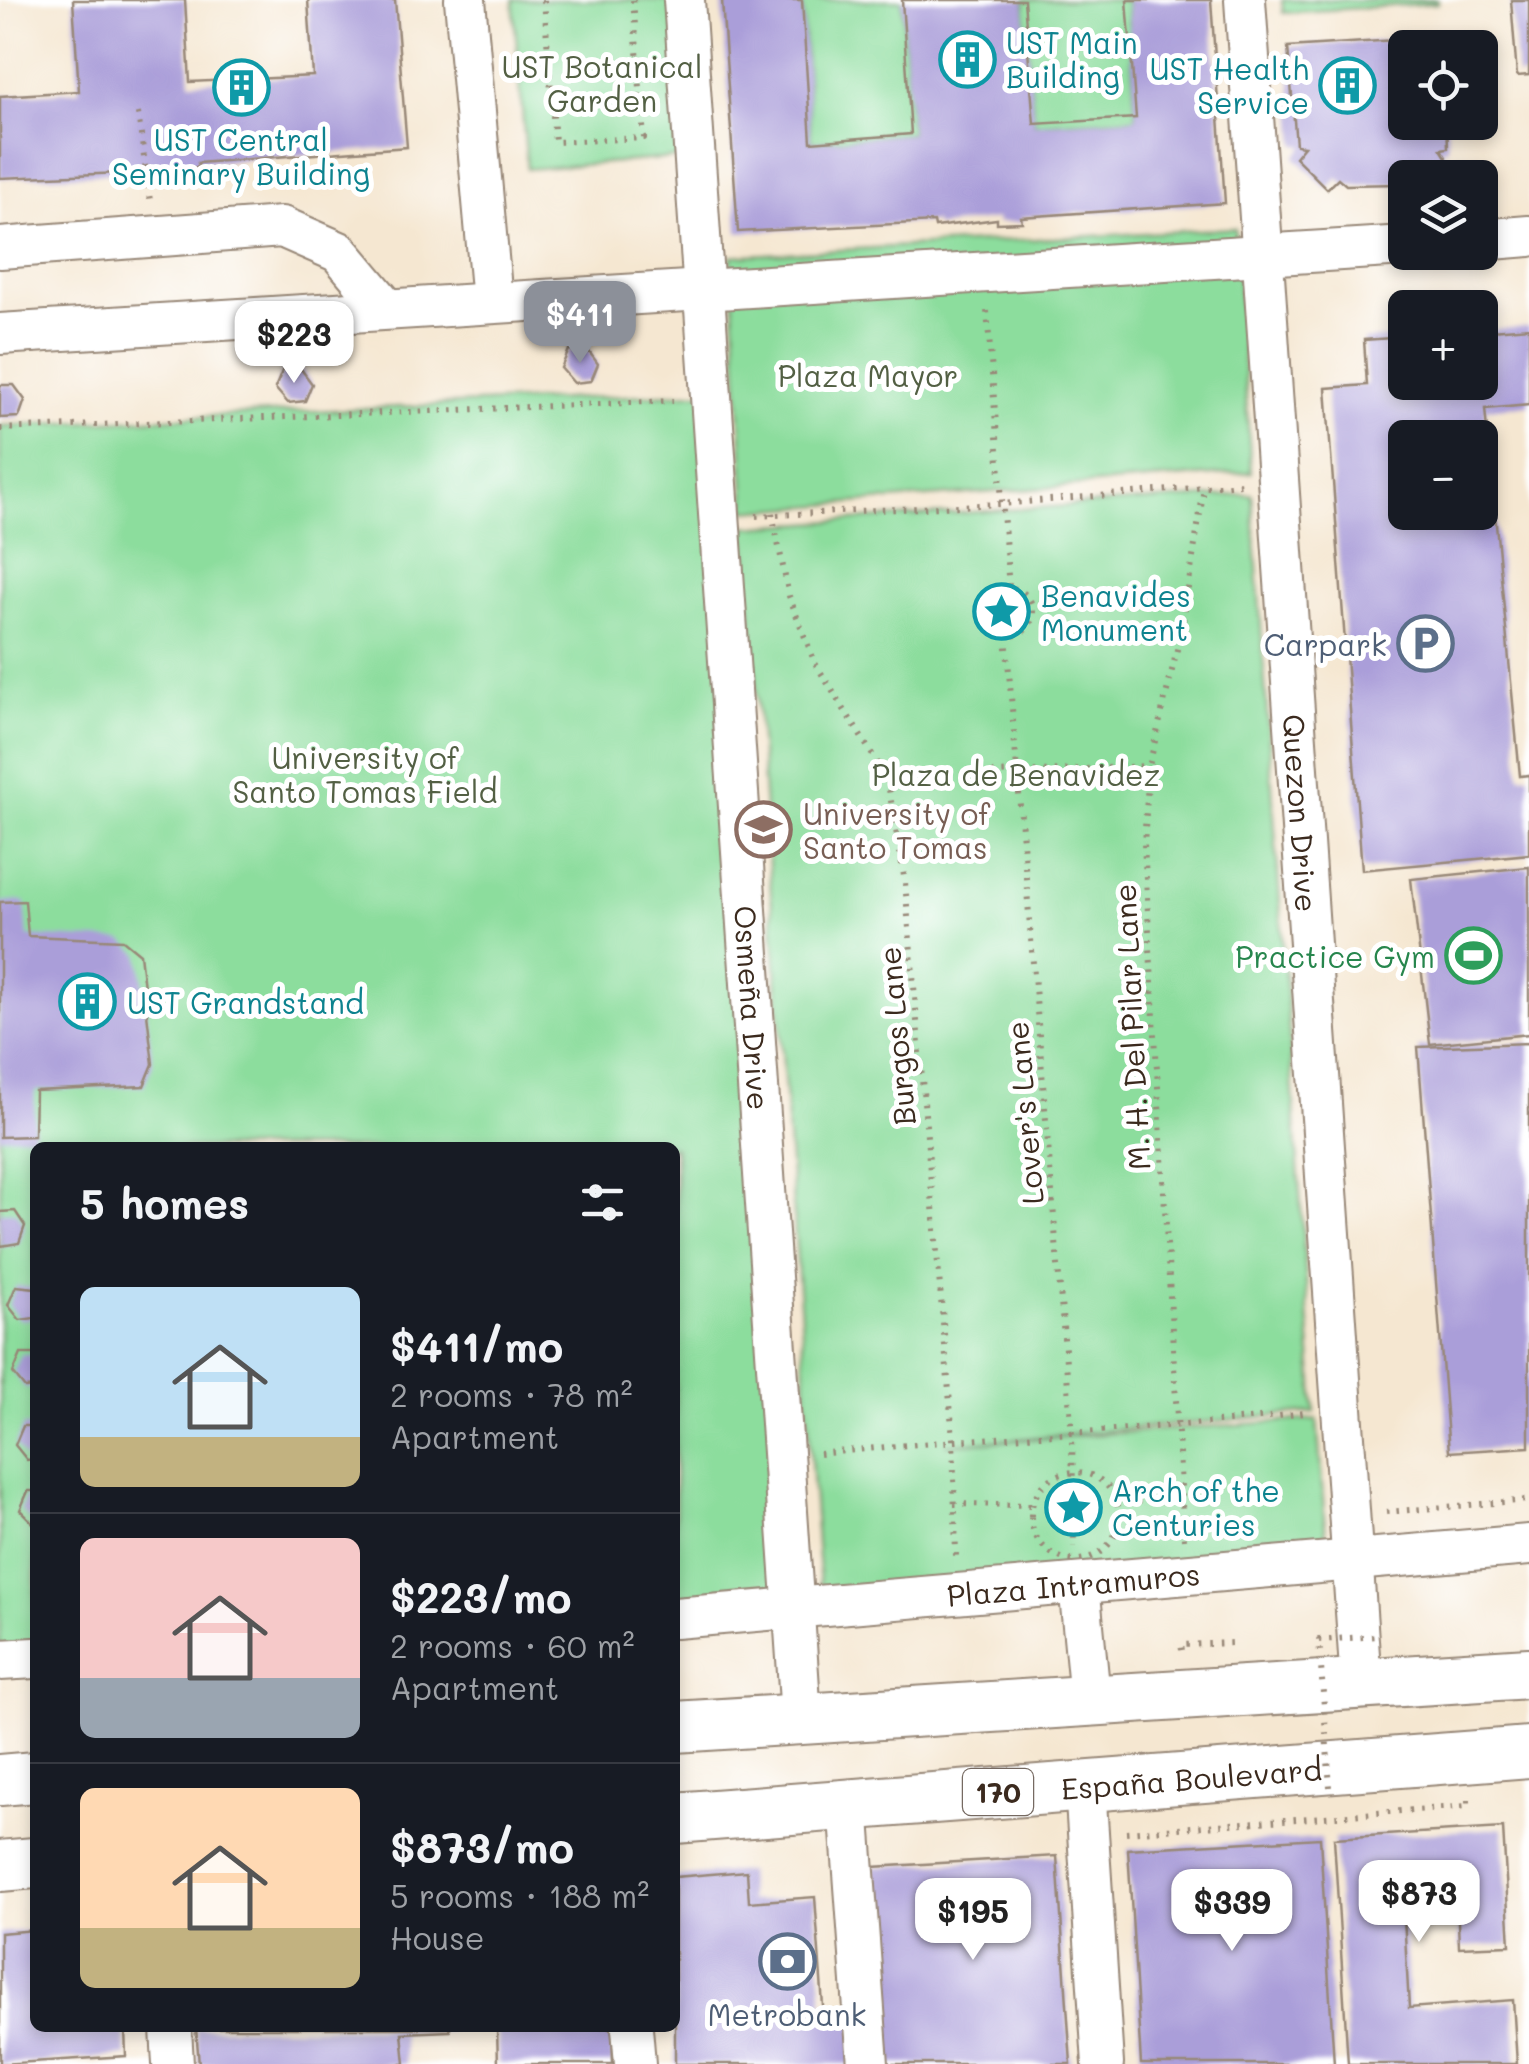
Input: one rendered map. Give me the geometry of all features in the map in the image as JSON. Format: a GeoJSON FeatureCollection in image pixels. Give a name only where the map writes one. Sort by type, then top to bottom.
{"type":"FeatureCollection","features":[{"type":"Feature","properties":{"kind":"main road"},"geometry":{"type":"LineString","coordinates":[[680,1727],[1529,1673]]}},
{"type":"Feature","properties":{"kind":"main road","name":"España Boulevard"},"geometry":{"type":"LineString","coordinates":[[680,1818],[1529,1752]]}},
{"type":"Feature","properties":{"kind":"main road"},"geometry":{"type":"LineString","coordinates":[[0,1780],[30,1777]]}},
{"type":"Feature","properties":{"kind":"main road"},"geometry":{"type":"LineString","coordinates":[[0,1866],[30,1863]]}},
{"type":"Feature","properties":{"kind":"street"},"geometry":{"type":"LineString","coordinates":[[465,0],[492,301]]}},
{"type":"Feature","properties":{"kind":"street","name":"Osmeña Drive"},"geometry":{"type":"LineString","coordinates":[[684,0],[719,288],[720,520],[801,1717]]}},
{"type":"Feature","properties":{"kind":"street","name":"Quezon Drive"},"geometry":{"type":"LineString","coordinates":[[1245,0],[1361,1684]]}},
{"type":"Feature","properties":{"kind":"street"},"geometry":{"type":"LineString","coordinates":[[0,248],[282,226],[339,252],[386,308]]}},
{"type":"Feature","properties":{"kind":"street"},"geometry":{"type":"LineString","coordinates":[[1498,239],[1529,236]]}},
{"type":"Feature","properties":{"kind":"street"},"geometry":{"type":"LineString","coordinates":[[0,334],[1388,247]]}},
{"type":"Feature","properties":{"kind":"street","name":"Plaza Intramuros"},"geometry":{"type":"LineString","coordinates":[[680,1618],[793,1611],[1076,1572],[1355,1559],[1529,1545]]}},
{"type":"Feature","properties":{"kind":"street"},"geometry":{"type":"LineString","coordinates":[[1076,1572],[1090,1698]]}},
{"type":"Feature","properties":{"kind":"street"},"geometry":{"type":"LineString","coordinates":[[0,1660],[30,1658]]}},
{"type":"Feature","properties":{"kind":"street"},"geometry":{"type":"LineString","coordinates":[[1085,1786],[1103,2064]]}},
{"type":"Feature","properties":{"kind":"street"},"geometry":{"type":"LineString","coordinates":[[849,1804],[868,2064]]}},
{"type":"Feature","properties":{"kind":"street"},"geometry":{"type":"LineString","coordinates":[[171,2032],[174,2064]]}},
{"type":"Feature","properties":{"kind":"street"},"geometry":{"type":"LineString","coordinates":[[632,2032],[635,2064]]}},
{"type":"Feature","properties":{"kind":"path"},"geometry":{"type":"LineString","coordinates":[[544,0],[555,142],[644,138],[633,0]]}},
{"type":"Feature","properties":{"kind":"path"},"geometry":{"type":"LineString","coordinates":[[138,113],[154,236]]}},
{"type":"Feature","properties":{"kind":"path"},"geometry":{"type":"LineString","coordinates":[[984,273],[1009,588]]}},
{"type":"Feature","properties":{"kind":"path"},"geometry":{"type":"LineString","coordinates":[[0,429],[684,401]]}},
{"type":"Feature","properties":{"kind":"path"},"geometry":{"type":"LineString","coordinates":[[720,520],[772,513],[1002,504],[1279,480]]}},
{"type":"Feature","properties":{"kind":"path","name":"M. H. Del Pilar Lane"},"geometry":{"type":"LineString","coordinates":[[1184,1552],[1144,844],[1149,766],[1181,633],[1204,488]]}},
{"type":"Feature","properties":{"kind":"path","name":"Burgos Lane"},"geometry":{"type":"LineString","coordinates":[[772,513],[788,596],[815,662],[887,778],[905,882],[953,1438],[956,1564]]}},
{"type":"Feature","properties":{"kind":"path"},"geometry":{"type":"LineString","coordinates":[[1009,588],[1030,598],[1034,614],[1028,628],[1006,636],[992,629],[986,606],[994,593],[1009,588]]}},
{"type":"Feature","properties":{"kind":"path","name":"Lover's Lane"},"geometry":{"type":"LineString","coordinates":[[1006,636],[1072,1435],[1076,1572]]}},
{"type":"Feature","properties":{"kind":"path"},"geometry":{"type":"LineString","coordinates":[[887,778],[1149,766]]}},
{"type":"Feature","properties":{"kind":"path"},"geometry":{"type":"LineString","coordinates":[[783,1457],[953,1438],[1176,1428],[1344,1408]]}},
{"type":"Feature","properties":{"kind":"path"},"geometry":{"type":"LineString","coordinates":[[1073,1472],[1101,1480],[1117,1503],[1119,1517],[1108,1545],[1076,1572],[1039,1542],[1032,1526],[1032,1504],[1050,1479],[1073,1472]]}},
{"type":"Feature","properties":{"kind":"path"},"geometry":{"type":"LineString","coordinates":[[1117,1503],[1182,1500]]}},
{"type":"Feature","properties":{"kind":"path"},"geometry":{"type":"LineString","coordinates":[[1352,1515],[1529,1500]]}},
{"type":"Feature","properties":{"kind":"path"},"geometry":{"type":"LineString","coordinates":[[954,1504],[1032,1504]]}},
{"type":"Feature","properties":{"kind":"path"},"geometry":{"type":"LineString","coordinates":[[1330,1787],[1319,1640],[1379,1636]]}},
{"type":"Feature","properties":{"kind":"path"},"geometry":{"type":"LineString","coordinates":[[1181,1645],[1218,1644]]}},
{"type":"Feature","properties":{"kind":"path"},"geometry":{"type":"LineString","coordinates":[[1088,1835],[1468,1806]]}},
{"type":"Feature","properties":{"kind":"green space","name":"UST Botanical Garden"},"geometry":{"type":"Polygon","coordinates":[[[513,0],[675,0],[688,157],[527,169],[513,0]]]}},
{"type":"Feature","properties":{"kind":"green space"},"geometry":{"type":"Polygon","coordinates":[[[802,0],[902,0],[911,134],[811,142],[802,0]]]}},
{"type":"Feature","properties":{"kind":"green space"},"geometry":{"type":"Polygon","coordinates":[[[1024,0],[1127,0],[1136,118],[1034,124],[1024,0]]]}},
{"type":"Feature","properties":{"kind":"green space"},"geometry":{"type":"Polygon","coordinates":[[[1282,0],[1438,0],[1438,3],[1283,13],[1282,0]]]}},
{"type":"Feature","properties":{"kind":"green space","name":"Plaza Mayor"},"geometry":{"type":"Polygon","coordinates":[[[1235,228],[1251,472],[746,511],[731,256],[1235,228]]]}},
{"type":"Feature","properties":{"kind":"green space","name":"University of Santo Tomas Field"},"geometry":{"type":"Polygon","coordinates":[[[711,392],[783,1603],[680,1611],[680,1142],[30,1142],[30,1658],[0,1660],[0,426],[711,392]]]}},
{"type":"Feature","properties":{"kind":"green space","name":"Plaza de Benavidez"},"geometry":{"type":"Polygon","coordinates":[[[1252,494],[1315,1412],[946,1445],[1317,1419],[1328,1565],[821,1601],[745,527],[1252,494]]]}},
{"type":"Feature","properties":{"kind":"building","name":"UST Central Seminary Building"},"geometry":{"type":"Polygon","coordinates":[[[73,0],[185,0],[190,82],[313,76],[308,0],[395,0],[407,147],[198,163],[199,167],[147,172],[0,178],[0,96],[79,91],[73,0]]]}},
{"type":"Feature","properties":{"kind":"building","name":"UST Main Building"},"geometry":{"type":"Polygon","coordinates":[[[722,0],[802,0],[811,142],[911,134],[902,0],[1024,0],[1034,124],[1136,118],[1127,0],[1211,0],[1225,203],[1021,217],[1022,222],[997,223],[997,219],[935,227],[934,222],[738,232],[722,0]]]}},
{"type":"Feature","properties":{"kind":"building"},"geometry":{"type":"Polygon","coordinates":[[[1511,0],[1529,0],[1529,75],[1517,76],[1511,0]]]}},
{"type":"Feature","properties":{"kind":"building","name":"UST Health Service"},"geometry":{"type":"Polygon","coordinates":[[[1388,41],[1388,140],[1448,140],[1448,148],[1441,149],[1448,160],[1388,160],[1388,184],[1346,185],[1338,178],[1327,189],[1295,157],[1304,146],[1296,145],[1288,47],[1388,41]]]}},
{"type":"Feature","properties":{"kind":"building","name":"Carpark"},"geometry":{"type":"Polygon","coordinates":[[[1529,327],[1529,405],[1485,409],[1486,420],[1388,420],[1388,530],[1497,530],[1520,776],[1529,775],[1529,854],[1362,870],[1326,388],[1367,385],[1364,340],[1388,338],[1388,400],[1498,400],[1498,330],[1529,327]]]}},
{"type":"Feature","properties":{"kind":"building"},"geometry":{"type":"Polygon","coordinates":[[[587,349],[598,364],[591,381],[574,383],[561,368],[569,350],[587,349]]]}},
{"type":"Feature","properties":{"kind":"building"},"geometry":{"type":"Polygon","coordinates":[[[283,369],[301,369],[312,384],[305,401],[288,403],[275,388],[283,369]]]}},
{"type":"Feature","properties":{"kind":"building"},"geometry":{"type":"Polygon","coordinates":[[[0,385],[14,385],[25,400],[19,417],[0,418],[0,385]]]}},
{"type":"Feature","properties":{"kind":"building","name":"Practice Gym"},"geometry":{"type":"Polygon","coordinates":[[[1529,867],[1529,1034],[1430,1044],[1411,879],[1529,867]]]}},
{"type":"Feature","properties":{"kind":"building","name":"UST Grandstand"},"geometry":{"type":"Polygon","coordinates":[[[25,901],[28,936],[123,940],[140,954],[153,1064],[144,1086],[35,1091],[34,1136],[0,1137],[0,902],[25,901]]]}},
{"type":"Feature","properties":{"kind":"building"},"geometry":{"type":"Polygon","coordinates":[[[1529,1043],[1529,1447],[1449,1452],[1418,1047],[1529,1043]]]}},
{"type":"Feature","properties":{"kind":"building"},"geometry":{"type":"Polygon","coordinates":[[[15,1211],[25,1226],[19,1243],[1,1246],[0,1212],[15,1211]]]}},
{"type":"Feature","properties":{"kind":"building"},"geometry":{"type":"Polygon","coordinates":[[[16,1286],[30,1287],[30,1319],[20,1320],[8,1305],[16,1286]]]}},
{"type":"Feature","properties":{"kind":"building"},"geometry":{"type":"Polygon","coordinates":[[[21,1354],[30,1354],[30,1388],[25,1388],[13,1373],[21,1354]]]}},
{"type":"Feature","properties":{"kind":"building"},"geometry":{"type":"Polygon","coordinates":[[[23,1426],[30,1426],[30,1460],[15,1445],[23,1426]]]}},
{"type":"Feature","properties":{"kind":"building"},"geometry":{"type":"Polygon","coordinates":[[[28,1491],[30,1491],[30,1520],[20,1510],[28,1491]]]}},
{"type":"Feature","properties":{"kind":"building"},"geometry":{"type":"Polygon","coordinates":[[[1503,1828],[1510,1945],[1459,1947],[1457,1896],[1403,1898],[1409,2008],[1513,2000],[1517,2064],[1348,2064],[1334,1838],[1503,1828]]]}},
{"type":"Feature","properties":{"kind":"building"},"geometry":{"type":"Polygon","coordinates":[[[1320,1838],[1334,2064],[1141,2064],[1128,1849],[1320,1838]]]}},
{"type":"Feature","properties":{"kind":"building"},"geometry":{"type":"Polygon","coordinates":[[[1057,1856],[1071,2064],[887,2064],[873,1867],[1057,1856]]]}},
{"type":"Feature","properties":{"kind":"building"},"geometry":{"type":"Polygon","coordinates":[[[747,1871],[749,1902],[815,1897],[824,2020],[855,2018],[859,2064],[675,2064],[675,2032],[680,2032],[680,1877],[747,1871]]]}},
{"type":"Feature","properties":{"kind":"building"},"geometry":{"type":"Polygon","coordinates":[[[30,1930],[30,2032],[125,2032],[126,2056],[0,2064],[0,1933],[30,1930]]]}},
{"type":"Feature","properties":{"kind":"building"},"geometry":{"type":"Polygon","coordinates":[[[196,2032],[426,2032],[402,2033],[405,2064],[199,2064],[196,2032]]]}},
{"type":"Feature","properties":{"kind":"building"},"geometry":{"type":"Polygon","coordinates":[[[497,2032],[612,2032],[613,2064],[498,2064],[497,2032]]]}},
{"type":"Feature","properties":{"kind":"place","name":"UST Main Building"},"geometry":{"type":"Point","coordinates":[967,59]}},
{"type":"Feature","properties":{"kind":"place","name":"UST Health Service"},"geometry":{"type":"Point","coordinates":[1348,85]}},
{"type":"Feature","properties":{"kind":"place","name":"UST Central Seminary Building"},"geometry":{"type":"Point","coordinates":[241,87]}},
{"type":"Feature","properties":{"kind":"place","name":"Benavides Monument"},"geometry":{"type":"Point","coordinates":[1002,612]}},
{"type":"Feature","properties":{"kind":"place","name":"Carpark"},"geometry":{"type":"Point","coordinates":[1426,644]}},
{"type":"Feature","properties":{"kind":"place","name":"University of Santo Tomas"},"geometry":{"type":"Point","coordinates":[764,830]}},
{"type":"Feature","properties":{"kind":"place","name":"Practice Gym"},"geometry":{"type":"Point","coordinates":[1474,956]}},
{"type":"Feature","properties":{"kind":"place","name":"UST Grandstand"},"geometry":{"type":"Point","coordinates":[88,1002]}},
{"type":"Feature","properties":{"kind":"place","name":"Arch of the Centuries"},"geometry":{"type":"Point","coordinates":[1073,1507]}},
{"type":"Feature","properties":{"kind":"place","name":"Metrobank"},"geometry":{"type":"Point","coordinates":[787,1961]}}]}
